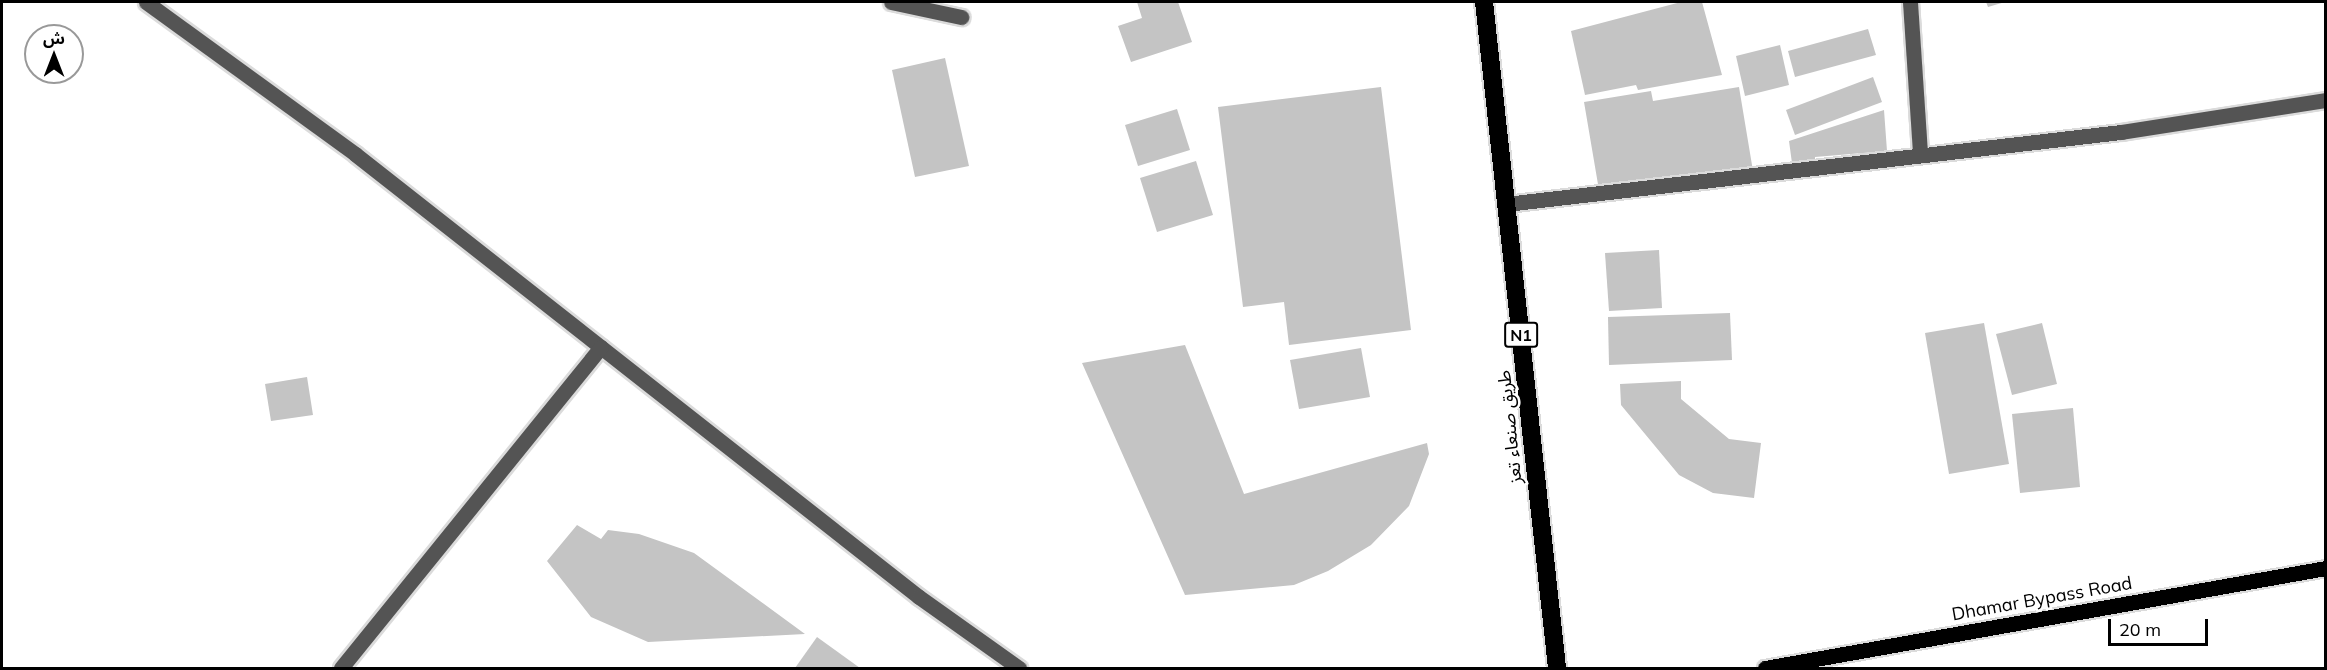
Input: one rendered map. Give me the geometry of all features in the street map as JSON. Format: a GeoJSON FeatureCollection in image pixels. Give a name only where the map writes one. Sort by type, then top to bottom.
{"type":"FeatureCollection","features":[{"type":"Feature","properties":{"kind":"highway","name":"طريق صنعاء تعز"},"geometry":{"type":"LineString","coordinates":[[1484,2],[1557,669]]}},
{"type":"Feature","properties":{"kind":"main road","name":"Dhamar Bypass Road"},"geometry":{"type":"LineString","coordinates":[[1765,669],[2325,568]]}},
{"type":"Feature","properties":{"kind":"street"},"geometry":{"type":"LineString","coordinates":[[146,2],[355,154],[920,597],[1019,669]]}},
{"type":"Feature","properties":{"kind":"street"},"geometry":{"type":"LineString","coordinates":[[891,2],[961,17]]}},
{"type":"Feature","properties":{"kind":"street"},"geometry":{"type":"LineString","coordinates":[[1910,2],[1920,153]]}},
{"type":"Feature","properties":{"kind":"street"},"geometry":{"type":"LineString","coordinates":[[1506,204],[1920,153],[2121,132],[2325,100]]}},
{"type":"Feature","properties":{"kind":"street"},"geometry":{"type":"LineString","coordinates":[[341,669],[601,347]]}},
{"type":"Feature","properties":{"kind":"building"},"geometry":{"type":"Polygon","coordinates":[[[1137,2],[1178,2],[1192,42],[1131,62],[1118,26],[1142,18],[1137,2]]]}},
{"type":"Feature","properties":{"kind":"building"},"geometry":{"type":"Polygon","coordinates":[[[1681,2],[1702,2],[1722,75],[1638,90],[1636,85],[1585,95],[1571,31],[1681,2]]]}},
{"type":"Feature","properties":{"kind":"building"},"geometry":{"type":"Polygon","coordinates":[[[1986,2],[2005,2],[1988,7],[1986,2]]]}},
{"type":"Feature","properties":{"kind":"building"},"geometry":{"type":"Polygon","coordinates":[[[1868,29],[1876,55],[1795,77],[1788,51],[1868,29]]]}},
{"type":"Feature","properties":{"kind":"building"},"geometry":{"type":"Polygon","coordinates":[[[1780,45],[1789,85],[1745,96],[1736,56],[1780,45]]]}},
{"type":"Feature","properties":{"kind":"building"},"geometry":{"type":"Polygon","coordinates":[[[945,58],[969,166],[915,177],[892,70],[945,58]]]}},
{"type":"Feature","properties":{"kind":"building"},"geometry":{"type":"Polygon","coordinates":[[[1873,77],[1882,102],[1795,135],[1786,110],[1873,77]]]}},
{"type":"Feature","properties":{"kind":"building"},"geometry":{"type":"Polygon","coordinates":[[[1381,87],[1411,330],[1289,345],[1284,302],[1243,307],[1218,107],[1381,87]]]}},
{"type":"Feature","properties":{"kind":"building"},"geometry":{"type":"Polygon","coordinates":[[[1739,87],[1754,177],[1601,202],[1584,102],[1651,91],[1653,101],[1739,87]]]}},
{"type":"Feature","properties":{"kind":"building"},"geometry":{"type":"Polygon","coordinates":[[[1177,109],[1190,150],[1138,166],[1125,125],[1177,109]]]}},
{"type":"Feature","properties":{"kind":"building"},"geometry":{"type":"Polygon","coordinates":[[[1884,110],[1887,151],[1815,157],[1815,178],[1794,178],[1789,141],[1884,110]]]}},
{"type":"Feature","properties":{"kind":"building"},"geometry":{"type":"Polygon","coordinates":[[[1196,161],[1213,215],[1157,232],[1140,178],[1196,161]]]}},
{"type":"Feature","properties":{"kind":"building"},"geometry":{"type":"Polygon","coordinates":[[[1659,250],[1662,308],[1609,311],[1605,253],[1659,250]]]}},
{"type":"Feature","properties":{"kind":"building"},"geometry":{"type":"Polygon","coordinates":[[[1730,313],[1732,360],[1609,365],[1608,317],[1730,313]]]}},
{"type":"Feature","properties":{"kind":"building"},"geometry":{"type":"Polygon","coordinates":[[[1984,323],[2009,464],[1949,474],[1925,333],[1984,323]]]}},
{"type":"Feature","properties":{"kind":"building"},"geometry":{"type":"Polygon","coordinates":[[[2042,323],[2057,384],[2012,395],[1996,334],[2042,323]]]}},
{"type":"Feature","properties":{"kind":"building"},"geometry":{"type":"Polygon","coordinates":[[[1185,345],[1244,494],[1427,443],[1429,454],[1409,506],[1371,545],[1328,571],[1294,585],[1185,595],[1082,363],[1185,345]]]}},
{"type":"Feature","properties":{"kind":"building"},"geometry":{"type":"Polygon","coordinates":[[[1361,348],[1370,397],[1299,409],[1290,360],[1361,348]]]}},
{"type":"Feature","properties":{"kind":"building"},"geometry":{"type":"Polygon","coordinates":[[[307,377],[313,415],[271,421],[265,384],[307,377]]]}},
{"type":"Feature","properties":{"kind":"building"},"geometry":{"type":"Polygon","coordinates":[[[1681,381],[1681,399],[1729,439],[1761,443],[1754,498],[1713,493],[1679,475],[1621,405],[1620,384],[1681,381]]]}},
{"type":"Feature","properties":{"kind":"building"},"geometry":{"type":"Polygon","coordinates":[[[2073,408],[2080,487],[2020,493],[2012,414],[2073,408]]]}},
{"type":"Feature","properties":{"kind":"building"},"geometry":{"type":"Polygon","coordinates":[[[577,525],[601,539],[608,530],[639,534],[694,553],[805,634],[648,642],[591,617],[547,561],[577,525]]]}},
{"type":"Feature","properties":{"kind":"building"},"geometry":{"type":"Polygon","coordinates":[[[817,637],[860,668],[795,668],[817,637]]]}}]}
